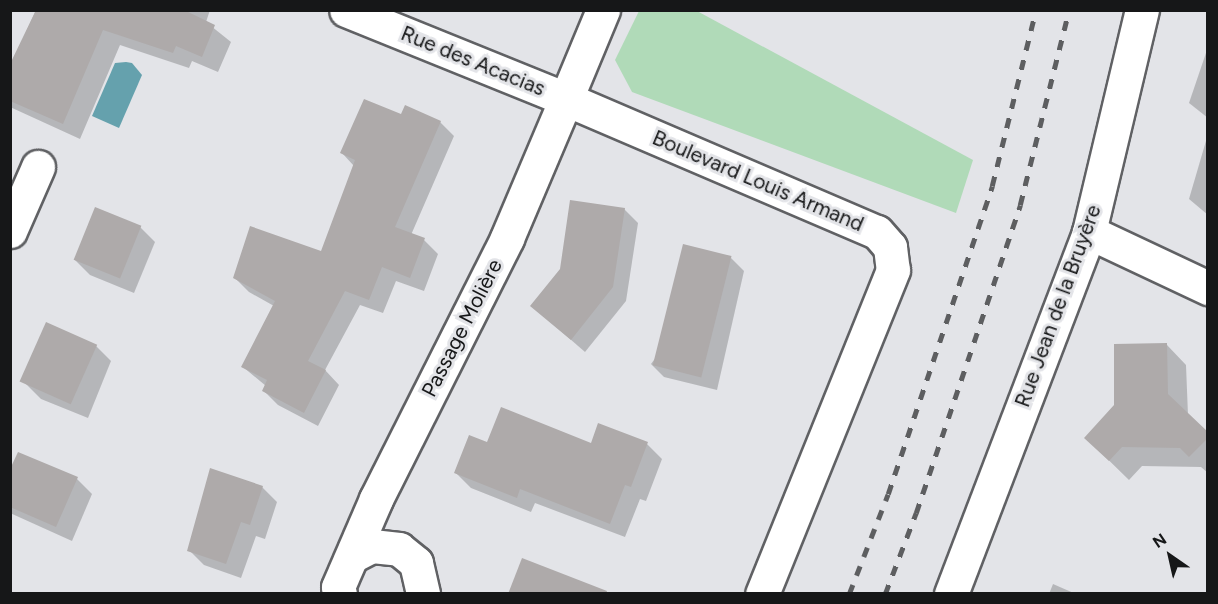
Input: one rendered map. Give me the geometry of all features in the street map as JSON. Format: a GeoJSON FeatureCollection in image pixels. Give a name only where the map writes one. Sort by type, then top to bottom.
{"type":"FeatureCollection","features":[{"type":"Feature","properties":{"kind":"street","name":"Rue des Acacias"},"geometry":{"type":"LineString","coordinates":[[346,10],[566,99]]}},
{"type":"Feature","properties":{"kind":"street"},"geometry":{"type":"LineString","coordinates":[[566,99],[603,10]]}},
{"type":"Feature","properties":{"kind":"street","name":"Rue Jean de la Bruyère"},"geometry":{"type":"LineString","coordinates":[[951,594],[1089,232],[1142,10]]}},
{"type":"Feature","properties":{"kind":"street","name":"Passage Molière"},"geometry":{"type":"LineString","coordinates":[[340,594],[338,587],[354,555],[376,500],[507,238],[566,99]]}},
{"type":"Feature","properties":{"kind":"street","name":"Boulevard Louis Armand"},"geometry":{"type":"LineString","coordinates":[[566,99],[877,231],[890,247],[893,270],[762,594]]}},
{"type":"Feature","properties":{"kind":"street"},"geometry":{"type":"LineString","coordinates":[[10,231],[38,167]]}},
{"type":"Feature","properties":{"kind":"street"},"geometry":{"type":"LineString","coordinates":[[1089,232],[1208,288]]}},
{"type":"Feature","properties":{"kind":"street"},"geometry":{"type":"LineString","coordinates":[[354,555],[372,546],[399,549],[416,564],[423,594]]}},
{"type":"Feature","properties":{"kind":"green space"},"geometry":{"type":"Polygon","coordinates":[[[639,11],[697,11],[973,160],[956,213],[632,92],[615,60],[639,11]]]}},
{"type":"Feature","properties":{"kind":"water"},"geometry":{"type":"Polygon","coordinates":[[[115,63],[132,63],[142,75],[119,128],[92,116],[115,63]]]}},
{"type":"Feature","properties":{"kind":"building"},"geometry":{"type":"Polygon","coordinates":[[[36,10],[184,10],[215,25],[202,57],[176,46],[173,53],[103,30],[63,124],[10,101],[10,64],[36,10]]]}},
{"type":"Feature","properties":{"kind":"building"},"geometry":{"type":"Polygon","coordinates":[[[364,99],[401,114],[405,105],[441,121],[395,227],[425,238],[410,278],[382,267],[369,300],[345,291],[308,361],[326,370],[304,413],[262,391],[267,380],[241,367],[275,301],[233,278],[250,226],[321,251],[355,160],[340,153],[364,99]]]}},
{"type":"Feature","properties":{"kind":"building"},"geometry":{"type":"Polygon","coordinates":[[[570,200],[625,208],[613,287],[571,340],[530,306],[560,269],[570,200]]]}},
{"type":"Feature","properties":{"kind":"building"},"geometry":{"type":"Polygon","coordinates":[[[95,207],[141,226],[120,279],[74,260],[95,207]]]}},
{"type":"Feature","properties":{"kind":"building"},"geometry":{"type":"Polygon","coordinates":[[[683,244],[732,256],[701,377],[653,365],[683,244]]]}},
{"type":"Feature","properties":{"kind":"building"},"geometry":{"type":"Polygon","coordinates":[[[46,322],[97,345],[71,404],[20,381],[46,322]]]}},
{"type":"Feature","properties":{"kind":"building"},"geometry":{"type":"Polygon","coordinates":[[[1167,343],[1168,394],[1208,432],[1208,438],[1189,457],[1180,448],[1122,447],[1109,461],[1084,438],[1114,405],[1114,344],[1167,343]]]}},
{"type":"Feature","properties":{"kind":"building"},"geometry":{"type":"Polygon","coordinates":[[[501,407],[591,443],[598,423],[648,442],[631,487],[625,485],[610,524],[520,489],[517,498],[454,473],[469,435],[487,442],[501,407]]]}},
{"type":"Feature","properties":{"kind":"building"},"geometry":{"type":"Polygon","coordinates":[[[18,452],[78,477],[56,527],[10,507],[10,469],[18,452]]]}},
{"type":"Feature","properties":{"kind":"building"},"geometry":{"type":"Polygon","coordinates":[[[210,468],[263,486],[250,525],[241,522],[226,564],[187,551],[210,468]]]}},
{"type":"Feature","properties":{"kind":"building"},"geometry":{"type":"Polygon","coordinates":[[[522,558],[607,591],[606,594],[508,594],[522,558]]]}},
{"type":"Feature","properties":{"kind":"railway"},"geometry":{"type":"LineString","coordinates":[[849,594],[888,494],[992,186],[1036,10]]}},
{"type":"Feature","properties":{"kind":"railway"},"geometry":{"type":"LineString","coordinates":[[885,594],[916,513],[1020,205],[1069,10]]}}]}
